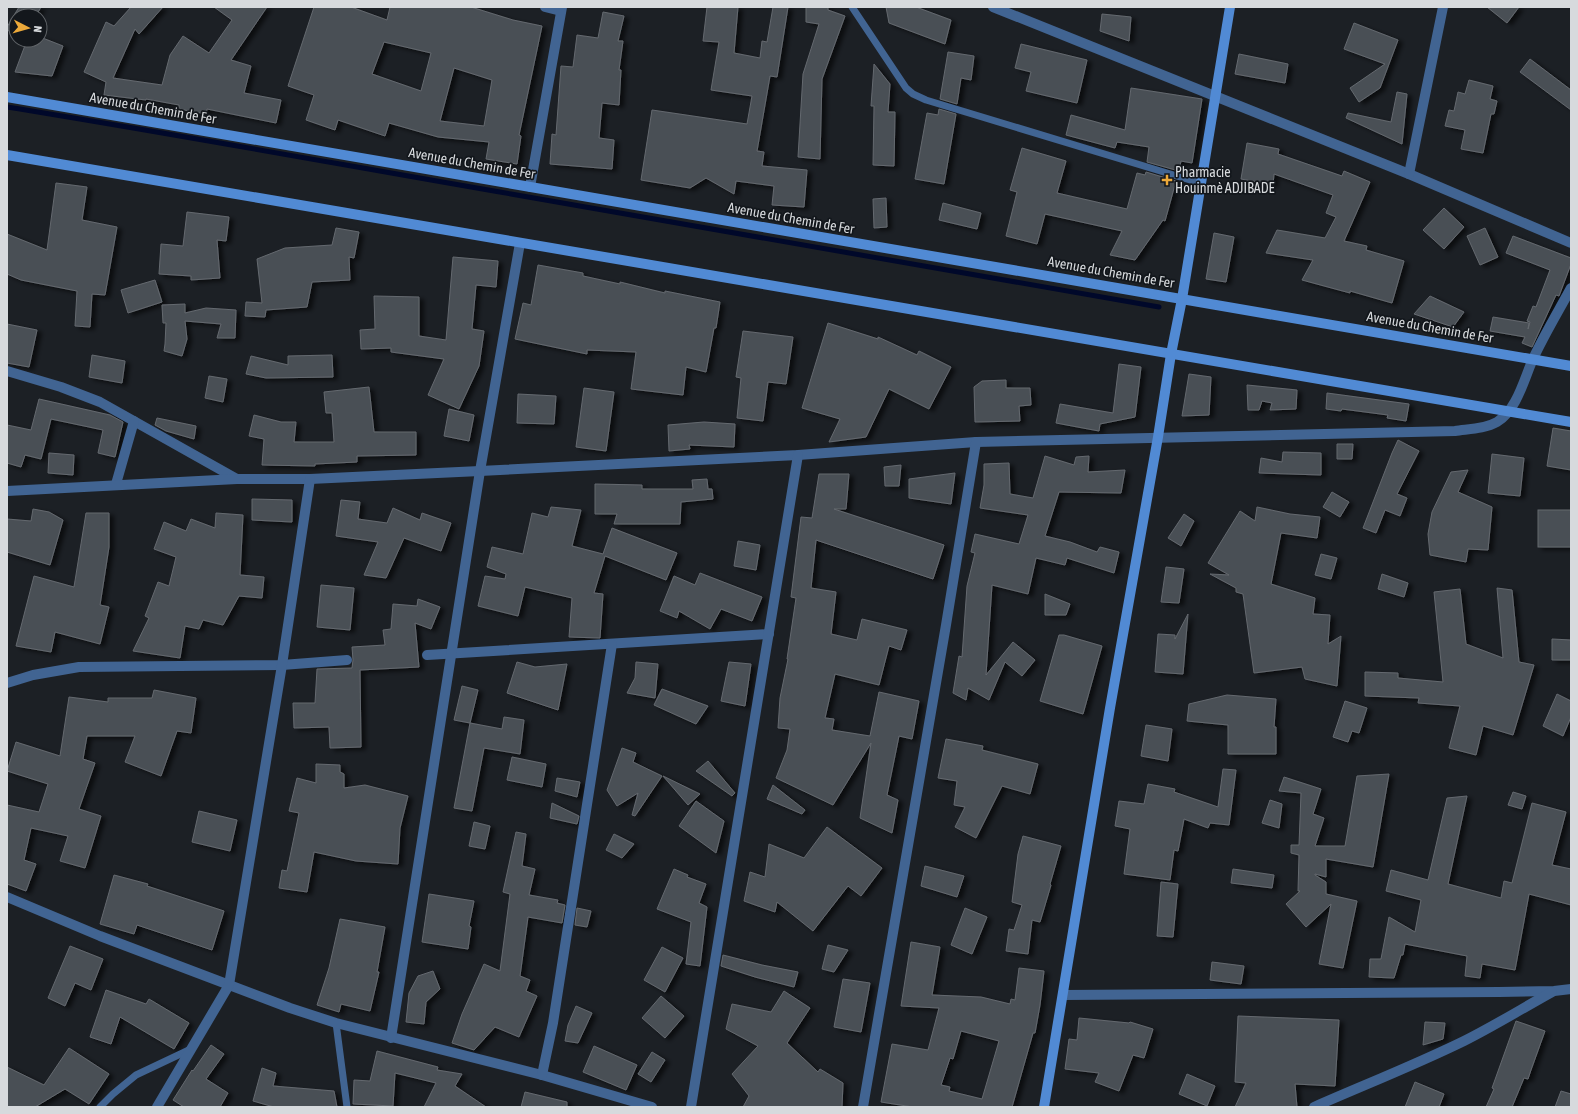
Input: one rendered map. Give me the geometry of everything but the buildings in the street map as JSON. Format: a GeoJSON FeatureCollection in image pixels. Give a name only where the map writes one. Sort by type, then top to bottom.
{"type":"FeatureCollection","features":[{"type":"Feature","properties":{"kind":"main road"},"geometry":{"type":"LineString","coordinates":[[1044,1107],[1111,700],[1158,437],[1171,354],[1182,299],[1230,7]]}},
{"type":"Feature","properties":{"kind":"main road","name":"Avenue du Chemin de Fer"},"geometry":{"type":"LineString","coordinates":[[7,97],[1571,366]]}},
{"type":"Feature","properties":{"kind":"main road"},"geometry":{"type":"LineString","coordinates":[[7,155],[1571,422]]}},
{"type":"Feature","properties":{"kind":"street"},"geometry":{"type":"LineString","coordinates":[[530,187],[562,9],[545,7]]}},
{"type":"Feature","properties":{"kind":"street"},"geometry":{"type":"LineString","coordinates":[[993,7],[1409,174],[1571,243]]}},
{"type":"Feature","properties":{"kind":"street"},"geometry":{"type":"LineString","coordinates":[[1409,174],[1443,7]]}},
{"type":"Feature","properties":{"kind":"street"},"geometry":{"type":"LineString","coordinates":[[391,1038],[480,471],[520,243]]}},
{"type":"Feature","properties":{"kind":"street"},"geometry":{"type":"LineString","coordinates":[[7,491],[116,484],[237,479],[310,479],[798,455],[976,442],[1455,431],[1476,428],[1496,422],[1508,412],[1524,384],[1533,359],[1571,288]]}},
{"type":"Feature","properties":{"kind":"street"},"geometry":{"type":"LineString","coordinates":[[7,371],[61,386],[100,402],[237,479]]}},
{"type":"Feature","properties":{"kind":"street"},"geometry":{"type":"LineString","coordinates":[[116,484],[134,421]]}},
{"type":"Feature","properties":{"kind":"street"},"geometry":{"type":"LineString","coordinates":[[862,1107],[976,442]]}},
{"type":"Feature","properties":{"kind":"street"},"geometry":{"type":"LineString","coordinates":[[691,1107],[798,455]]}},
{"type":"Feature","properties":{"kind":"street"},"geometry":{"type":"LineString","coordinates":[[157,1107],[229,985],[282,665],[310,479]]}},
{"type":"Feature","properties":{"kind":"street"},"geometry":{"type":"LineString","coordinates":[[427,655],[769,634]]}},
{"type":"Feature","properties":{"kind":"street"},"geometry":{"type":"LineString","coordinates":[[542,1075],[554,1016],[612,644]]}},
{"type":"Feature","properties":{"kind":"street"},"geometry":{"type":"LineString","coordinates":[[7,683],[33,675],[79,666],[282,665],[347,660]]}},
{"type":"Feature","properties":{"kind":"street"},"geometry":{"type":"LineString","coordinates":[[7,897],[100,936],[229,985],[336,1023],[542,1075],[652,1107]]}},
{"type":"Feature","properties":{"kind":"street"},"geometry":{"type":"LineString","coordinates":[[1063,995],[1554,991],[1571,989]]}},
{"type":"Feature","properties":{"kind":"street"},"geometry":{"type":"LineString","coordinates":[[1314,1107],[1386,1075],[1418,1063],[1465,1040],[1554,991]]}},
{"type":"Feature","properties":{"kind":"lane"},"geometry":{"type":"LineString","coordinates":[[852,7],[895,73],[913,94],[926,100],[1200,183]]}},
{"type":"Feature","properties":{"kind":"lane"},"geometry":{"type":"LineString","coordinates":[[336,1023],[347,1107]]}},
{"type":"Feature","properties":{"kind":"lane"},"geometry":{"type":"LineString","coordinates":[[100,1107],[136,1075],[192,1048]]}},
{"type":"Feature","properties":{"kind":"waterway"},"geometry":{"type":"LineString","coordinates":[[7,107],[1159,307]]}},
{"type":"Feature","properties":{"kind":"place","name":"Pharmacie Houinmè ADJIBADE"},"geometry":{"type":"Point","coordinates":[1167,180]}}]}
